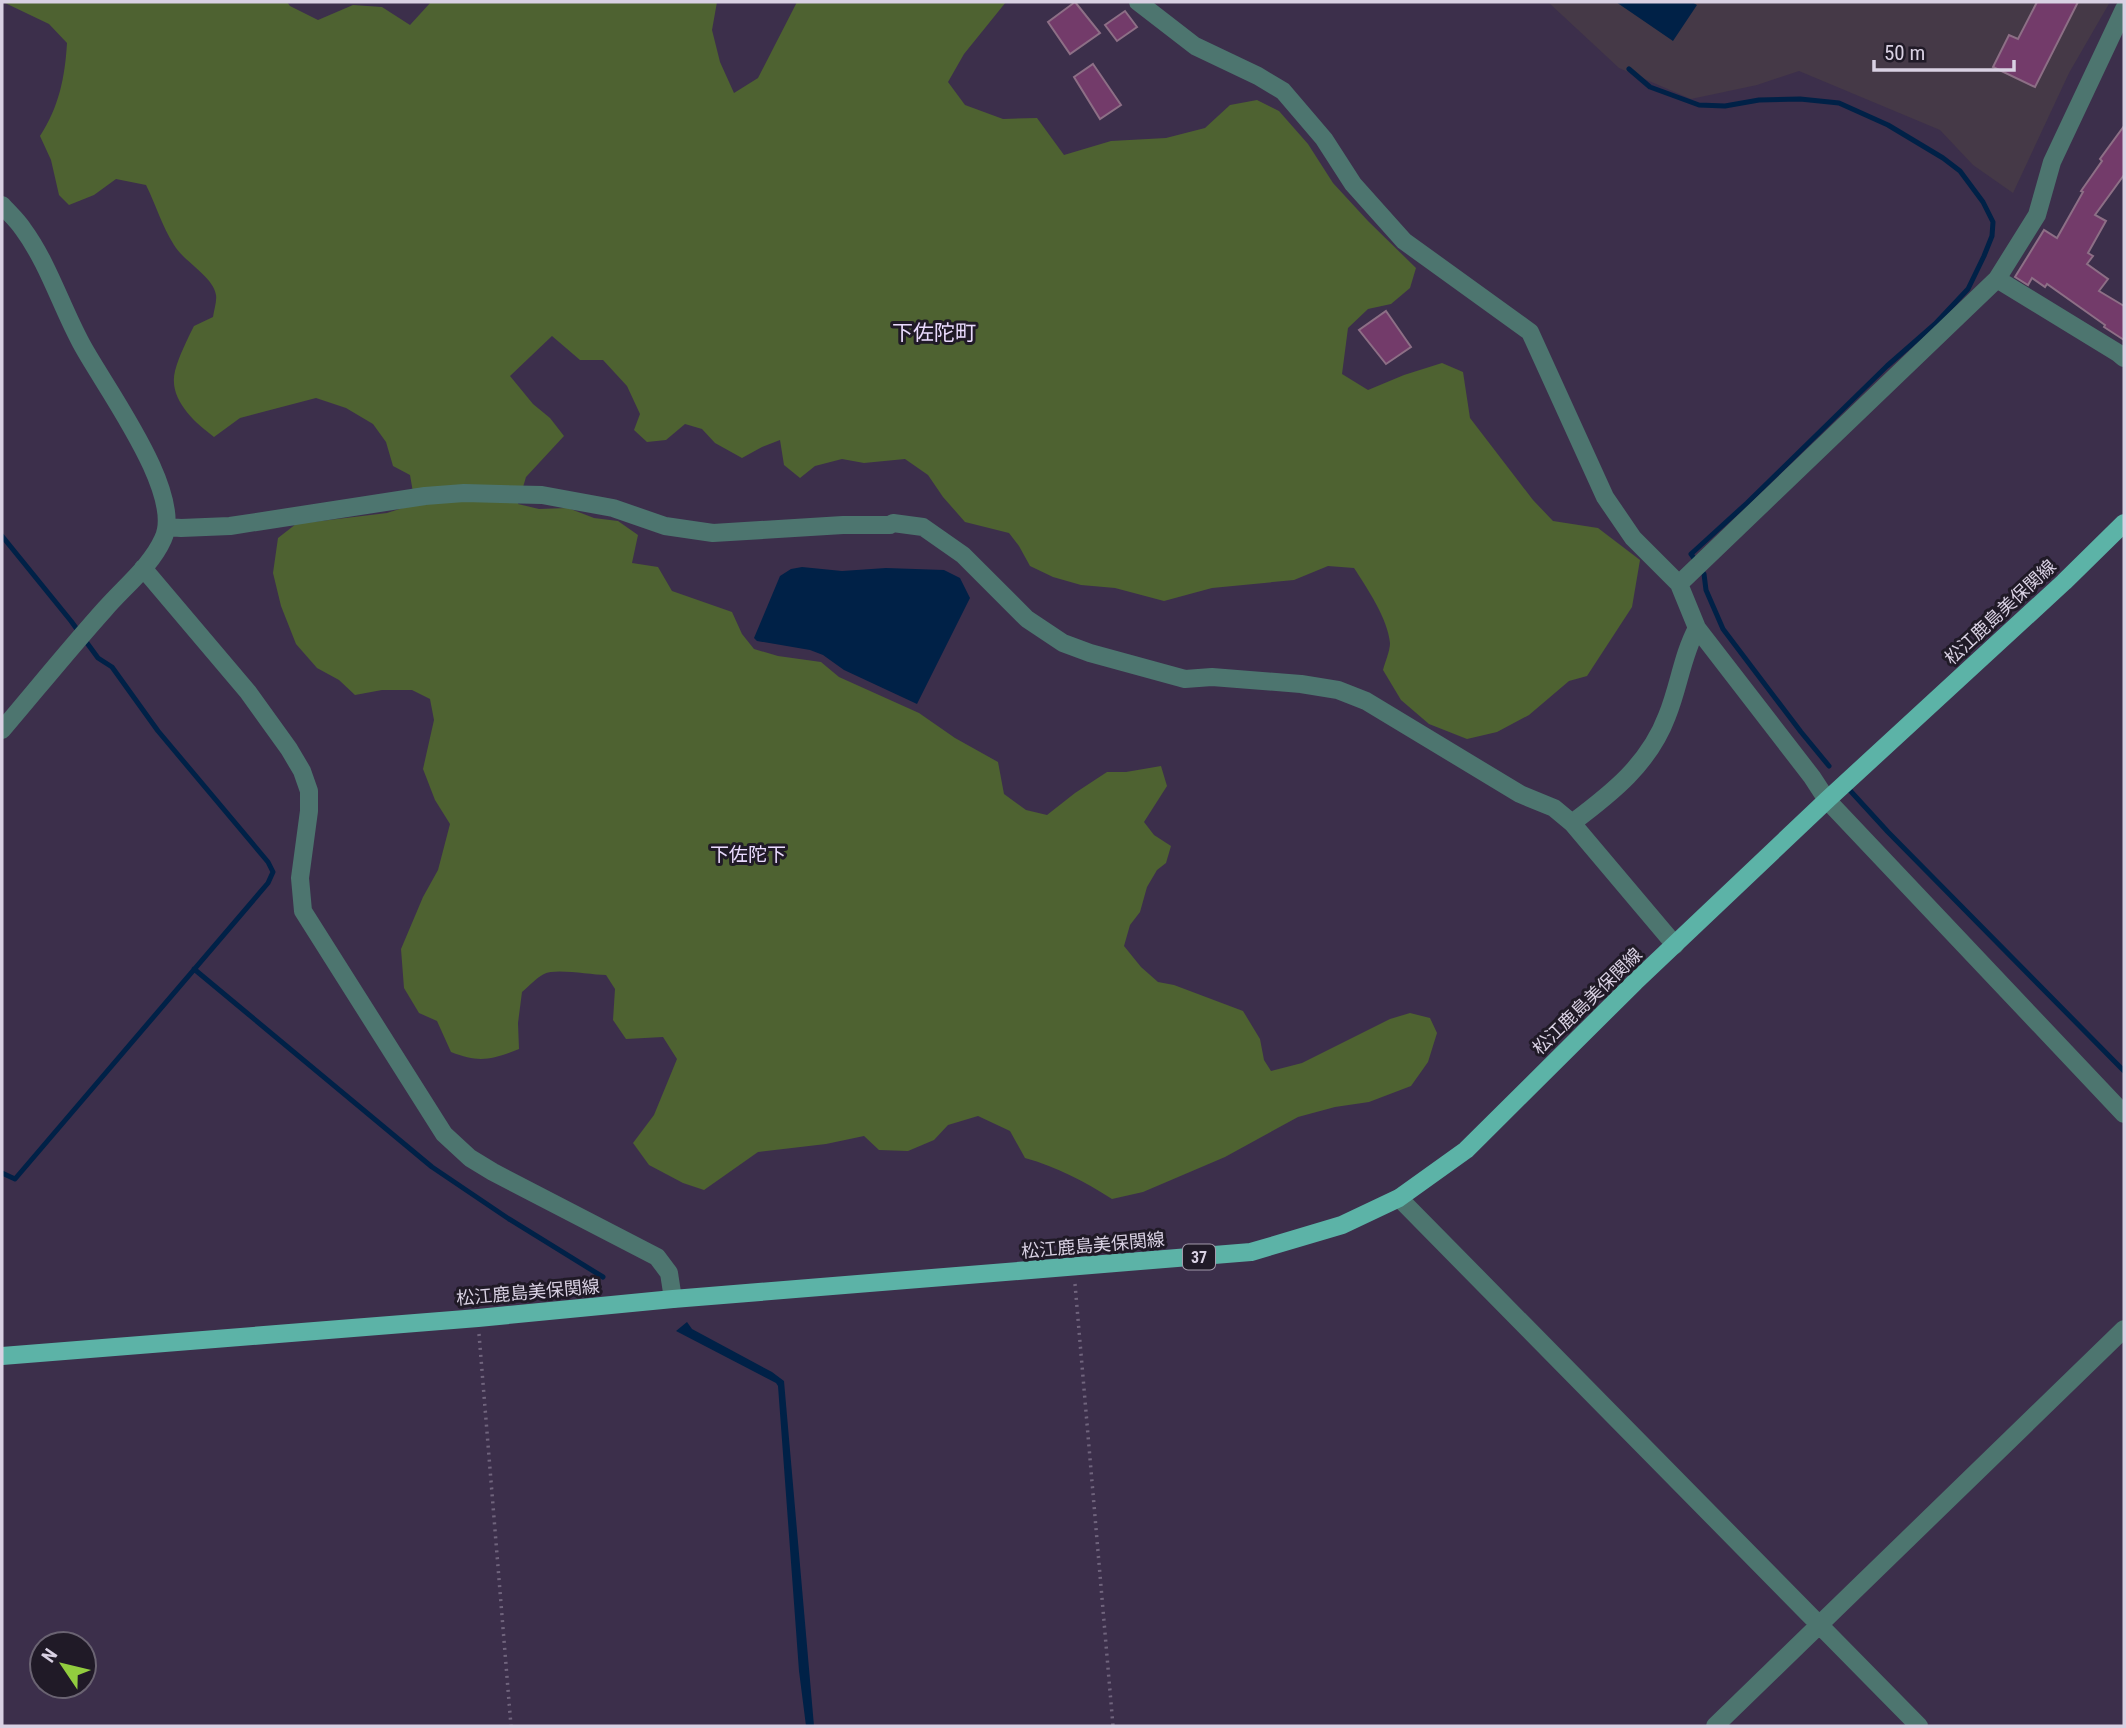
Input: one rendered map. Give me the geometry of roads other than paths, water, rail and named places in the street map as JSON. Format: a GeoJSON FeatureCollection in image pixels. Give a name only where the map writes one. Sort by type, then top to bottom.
{"type":"FeatureCollection","features":[{"type":"Feature","properties":{"kind":"main road","name":"松江鹿島美保関線"},"geometry":{"type":"LineString","coordinates":[[2,1356],[1251,1252],[1342,1225],[1399,1198],[1466,1150],[1635,982],[2124,523]]}},
{"type":"Feature","properties":{"kind":"street"},"geometry":{"type":"LineString","coordinates":[[1138,2],[1195,46],[1283,91],[1324,139],[1353,184],[1404,241],[1530,332],[1605,497],[1633,538],[1679,584],[1697,628],[1827,800],[2124,1114]]}},
{"type":"Feature","properties":{"kind":"street"},"geometry":{"type":"LineString","coordinates":[[1679,584],[1997,279],[2037,215],[2052,162],[2124,9]]}},
{"type":"Feature","properties":{"kind":"street"},"geometry":{"type":"LineString","coordinates":[[2,205],[23,227],[82,345],[142,445],[163,498],[167,527],[163,540],[143,568],[87,629],[2,730]]}},
{"type":"Feature","properties":{"kind":"street"},"geometry":{"type":"LineString","coordinates":[[1997,279],[2124,358]]}},
{"type":"Feature","properties":{"kind":"street"},"geometry":{"type":"LineString","coordinates":[[167,527],[230,526],[425,496],[464,493],[542,495],[613,508],[665,526],[713,533],[893,523],[923,527],[963,555],[1027,619],[1063,643],[1090,653],[1185,678],[1301,684],[1338,690],[1366,701],[1520,794],[1554,808],[1572,823],[1675,945]]}},
{"type":"Feature","properties":{"kind":"street"},"geometry":{"type":"LineString","coordinates":[[143,568],[248,692],[302,771],[310,791],[300,878],[303,911],[444,1134],[470,1158],[492,1172],[657,1256],[669,1273],[673,1300]]}},
{"type":"Feature","properties":{"kind":"street"},"geometry":{"type":"LineString","coordinates":[[1572,823],[1609,796],[1650,751],[1667,716],[1689,644],[1697,628]]}},
{"type":"Feature","properties":{"kind":"street"},"geometry":{"type":"LineString","coordinates":[[1399,1198],[1919,1726]]}},
{"type":"Feature","properties":{"kind":"street"},"geometry":{"type":"LineString","coordinates":[[1715,1726],[2124,1329]]}},
{"type":"Feature","properties":{"kind":"water"},"geometry":{"type":"Polygon","coordinates":[[[1616,2],[1692,2],[1697,5],[1673,41],[1616,2]]]}},
{"type":"Feature","properties":{"kind":"water"},"geometry":{"type":"Polygon","coordinates":[[[802,567],[842,571],[886,568],[944,570],[960,578],[970,598],[917,704],[844,670],[823,655],[810,650],[757,641],[754,638],[780,576],[791,569],[802,567]]]}},
{"type":"Feature","properties":{"kind":"water"},"geometry":{"type":"Polygon","coordinates":[[[687,1322],[692,1329],[784,1381],[814,1726],[806,1726],[799,1671],[778,1386],[676,1331],[687,1322]]]}},
{"type":"Feature","properties":{"kind":"waterway"},"geometry":{"type":"LineString","coordinates":[[1629,69],[1650,87],[1699,105],[1725,106],[1759,100],[1800,99],[1839,103],[1888,125],[1960,171],[1983,202],[1993,222],[1992,236],[1968,289],[1935,324],[1887,366],[1691,554],[1696,561]]}},
{"type":"Feature","properties":{"kind":"waterway"},"geometry":{"type":"LineString","coordinates":[[2,536],[98,658],[112,667],[158,731],[268,862],[273,872],[268,883],[15,1179],[2,1173]]}},
{"type":"Feature","properties":{"kind":"waterway"},"geometry":{"type":"LineString","coordinates":[[1701,570],[1706,590],[1723,629],[1829,766]]}},
{"type":"Feature","properties":{"kind":"waterway"},"geometry":{"type":"LineString","coordinates":[[1845,785],[2124,1071]]}},
{"type":"Feature","properties":{"kind":"waterway"},"geometry":{"type":"LineString","coordinates":[[194,969],[432,1167],[603,1277]]}},
{"type":"Feature","properties":{"kind":"district","name":"下佐陀町"},"geometry":{"type":"Point","coordinates":[934,333]}},
{"type":"Feature","properties":{"kind":"district","name":"下佐陀下"},"geometry":{"type":"Point","coordinates":[748,854]}}]}
